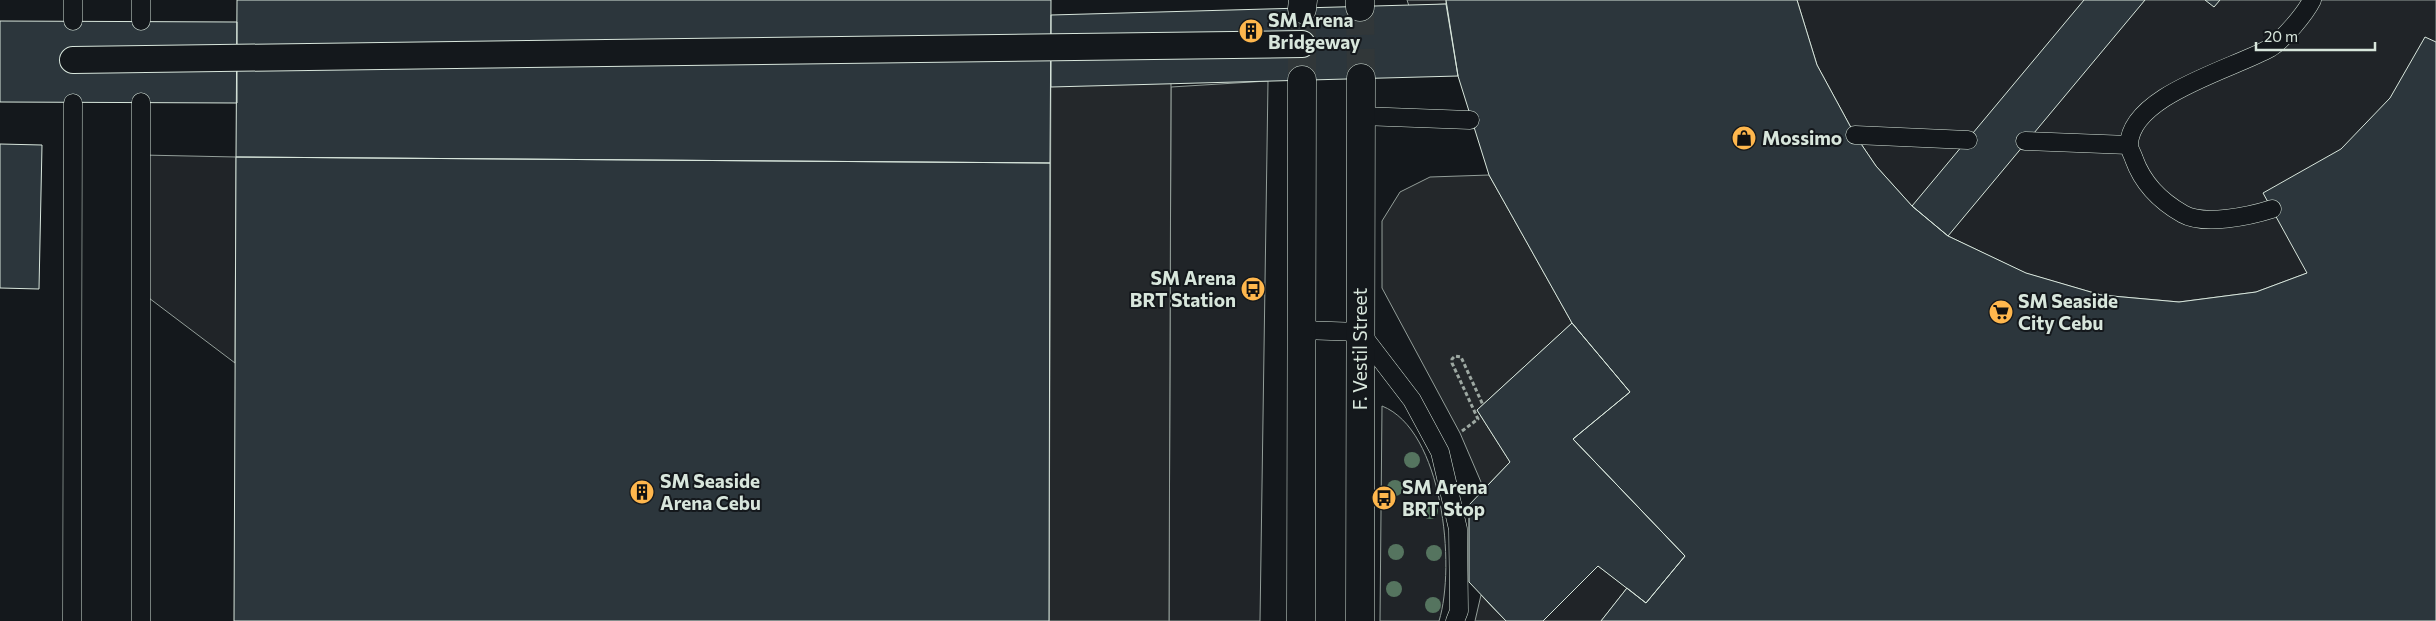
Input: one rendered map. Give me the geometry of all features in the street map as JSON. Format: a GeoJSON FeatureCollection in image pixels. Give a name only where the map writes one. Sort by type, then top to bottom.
{"type":"FeatureCollection","features":[{"type":"Feature","properties":{"kind":"main road","name":"F. Vestil Street"},"geometry":{"type":"LineString","coordinates":[[1360,621],[1361,78]]}},
{"type":"Feature","properties":{"kind":"main road"},"geometry":{"type":"LineString","coordinates":[[1301,621],[1302,80]]}},
{"type":"Feature","properties":{"kind":"street"},"geometry":{"type":"LineString","coordinates":[[73,60],[1302,44]]}},
{"type":"Feature","properties":{"kind":"lane"},"geometry":{"type":"LineString","coordinates":[[74,0],[74,21]]}},
{"type":"Feature","properties":{"kind":"lane"},"geometry":{"type":"LineString","coordinates":[[141,0],[141,21]]}},
{"type":"Feature","properties":{"kind":"lane"},"geometry":{"type":"LineString","coordinates":[[2272,209],[2253,215],[2217,219],[2188,217],[2164,203],[2140,176],[2129,145],[2136,123],[2154,103],[2179,89],[2272,47],[2306,11],[2312,0]]}},
{"type":"Feature","properties":{"kind":"lane"},"geometry":{"type":"LineString","coordinates":[[141,102],[141,621]]}},
{"type":"Feature","properties":{"kind":"lane"},"geometry":{"type":"LineString","coordinates":[[72,621],[73,103]]}},
{"type":"Feature","properties":{"kind":"lane"},"geometry":{"type":"LineString","coordinates":[[1361,116],[1470,120]]}},
{"type":"Feature","properties":{"kind":"lane"},"geometry":{"type":"LineString","coordinates":[[1855,135],[1968,140]]}},
{"type":"Feature","properties":{"kind":"lane"},"geometry":{"type":"LineString","coordinates":[[2025,141],[2129,145]]}},
{"type":"Feature","properties":{"kind":"lane"},"geometry":{"type":"LineString","coordinates":[[1302,330],[1360,332],[1412,400],[1440,452],[1458,529],[1459,611],[1455,621]]}},
{"type":"Feature","properties":{"kind":"path"},"geometry":{"type":"LineString","coordinates":[[1440,452],[1478,419],[1452,363],[1452,359],[1455,356],[1459,355],[1461,357],[1483,405]]}},
{"type":"Feature","properties":{"kind":"shaded area"},"geometry":{"type":"Polygon","coordinates":[[[1407,0],[1446,0],[1446,4],[1409,6],[1407,0]]]}},
{"type":"Feature","properties":{"kind":"shaded area"},"geometry":{"type":"Polygon","coordinates":[[[1797,0],[2436,0],[2436,42],[2307,273],[2256,292],[2179,302],[2101,295],[2025,273],[1948,236],[1912,206],[1876,166],[1855,135],[1817,65],[1797,0]]]}},
{"type":"Feature","properties":{"kind":"shaded area"},"geometry":{"type":"Polygon","coordinates":[[[1051,46],[1171,83],[1169,621],[1049,621],[1051,46]]]}},
{"type":"Feature","properties":{"kind":"shaded area"},"geometry":{"type":"Polygon","coordinates":[[[1268,81],[1260,621],[1169,621],[1171,87],[1268,81]]]}},
{"type":"Feature","properties":{"kind":"shaded area"},"geometry":{"type":"Polygon","coordinates":[[[142,155],[236,157],[235,363],[141,292],[142,155]]]}},
{"type":"Feature","properties":{"kind":"shaded area"},"geometry":{"type":"Polygon","coordinates":[[[1489,175],[1572,323],[1477,410],[1510,462],[1484,489],[1460,433],[1382,288],[1382,221],[1400,192],[1430,177],[1489,175]]]}},
{"type":"Feature","properties":{"kind":"shaded area"},"geometry":{"type":"Polygon","coordinates":[[[1382,406],[1403,420],[1419,442],[1431,470],[1440,502],[1445,535],[1446,568],[1444,597],[1439,621],[1380,621],[1382,406]]]}},
{"type":"Feature","properties":{"kind":"shaded area"},"geometry":{"type":"Polygon","coordinates":[[[1598,566],[1627,588],[1601,621],[1543,621],[1598,566]]]}},
{"type":"Feature","properties":{"kind":"shaded area"},"geometry":{"type":"Polygon","coordinates":[[[1481,595],[1494,609],[1506,621],[1475,621],[1481,595]]]}},
{"type":"Feature","properties":{"kind":"building"},"geometry":{"type":"Polygon","coordinates":[[[237,0],[1051,0],[1050,163],[236,157],[237,0]]]}},
{"type":"Feature","properties":{"kind":"building","name":"SM Seaside City Cebu"},"geometry":{"type":"Polygon","coordinates":[[[1446,0],[1797,0],[1817,65],[1855,135],[1876,166],[1912,206],[1948,236],[2026,273],[2101,295],[2179,302],[2256,292],[2307,273],[2263,193],[2341,149],[2390,98],[2425,37],[2436,42],[2436,621],[1601,621],[1627,588],[1646,603],[1685,556],[1573,439],[1630,392],[1572,323],[1489,175],[1458,76],[1446,0]]]}},
{"type":"Feature","properties":{"kind":"building"},"geometry":{"type":"Polygon","coordinates":[[[2084,0],[2145,0],[1948,236],[1912,206],[2084,0]]]}},
{"type":"Feature","properties":{"kind":"building"},"geometry":{"type":"Polygon","coordinates":[[[2205,0],[2220,0],[2214,7],[2205,0]]]}},
{"type":"Feature","properties":{"kind":"building","name":"SM Arena Bridgeway"},"geometry":{"type":"Polygon","coordinates":[[[1446,4],[1458,76],[1051,87],[1051,15],[1446,4]]]}},
{"type":"Feature","properties":{"kind":"building"},"geometry":{"type":"Polygon","coordinates":[[[0,21],[237,22],[237,103],[0,102],[0,21]]]}},
{"type":"Feature","properties":{"kind":"building"},"geometry":{"type":"Polygon","coordinates":[[[0,144],[42,145],[39,289],[0,288],[0,144]]]}},
{"type":"Feature","properties":{"kind":"building","name":"SM Seaside Arena Cebu"},"geometry":{"type":"Polygon","coordinates":[[[236,157],[1050,163],[1049,621],[234,621],[236,157]]]}},
{"type":"Feature","properties":{"kind":"building"},"geometry":{"type":"Polygon","coordinates":[[[1572,323],[1630,392],[1573,439],[1685,556],[1646,603],[1598,566],[1543,621],[1506,621],[1469,582],[1469,505],[1510,462],[1477,410],[1572,323]]]}},
{"type":"Feature","properties":{"kind":"tunnel"},"geometry":{"type":"LineString","coordinates":[[1360,7],[1361,78]]}},
{"type":"Feature","properties":{"kind":"tunnel"},"geometry":{"type":"LineString","coordinates":[[1302,9],[1302,80]]}},
{"type":"Feature","properties":{"kind":"place","name":"SM Arena Bridgeway"},"geometry":{"type":"Point","coordinates":[1251,31]}},
{"type":"Feature","properties":{"kind":"place","name":"Mossimo"},"geometry":{"type":"Point","coordinates":[1744,138]}},
{"type":"Feature","properties":{"kind":"place","name":"SM Arena BRT Station"},"geometry":{"type":"Point","coordinates":[1253,289]}},
{"type":"Feature","properties":{"kind":"place","name":"SM Seaside City Cebu"},"geometry":{"type":"Point","coordinates":[2001,312]}},
{"type":"Feature","properties":{"kind":"place","name":"SM Seaside Arena Cebu"},"geometry":{"type":"Point","coordinates":[642,492]}},
{"type":"Feature","properties":{"kind":"place","name":"SM Arena BRT Stop"},"geometry":{"type":"Point","coordinates":[1384,498]}}]}
